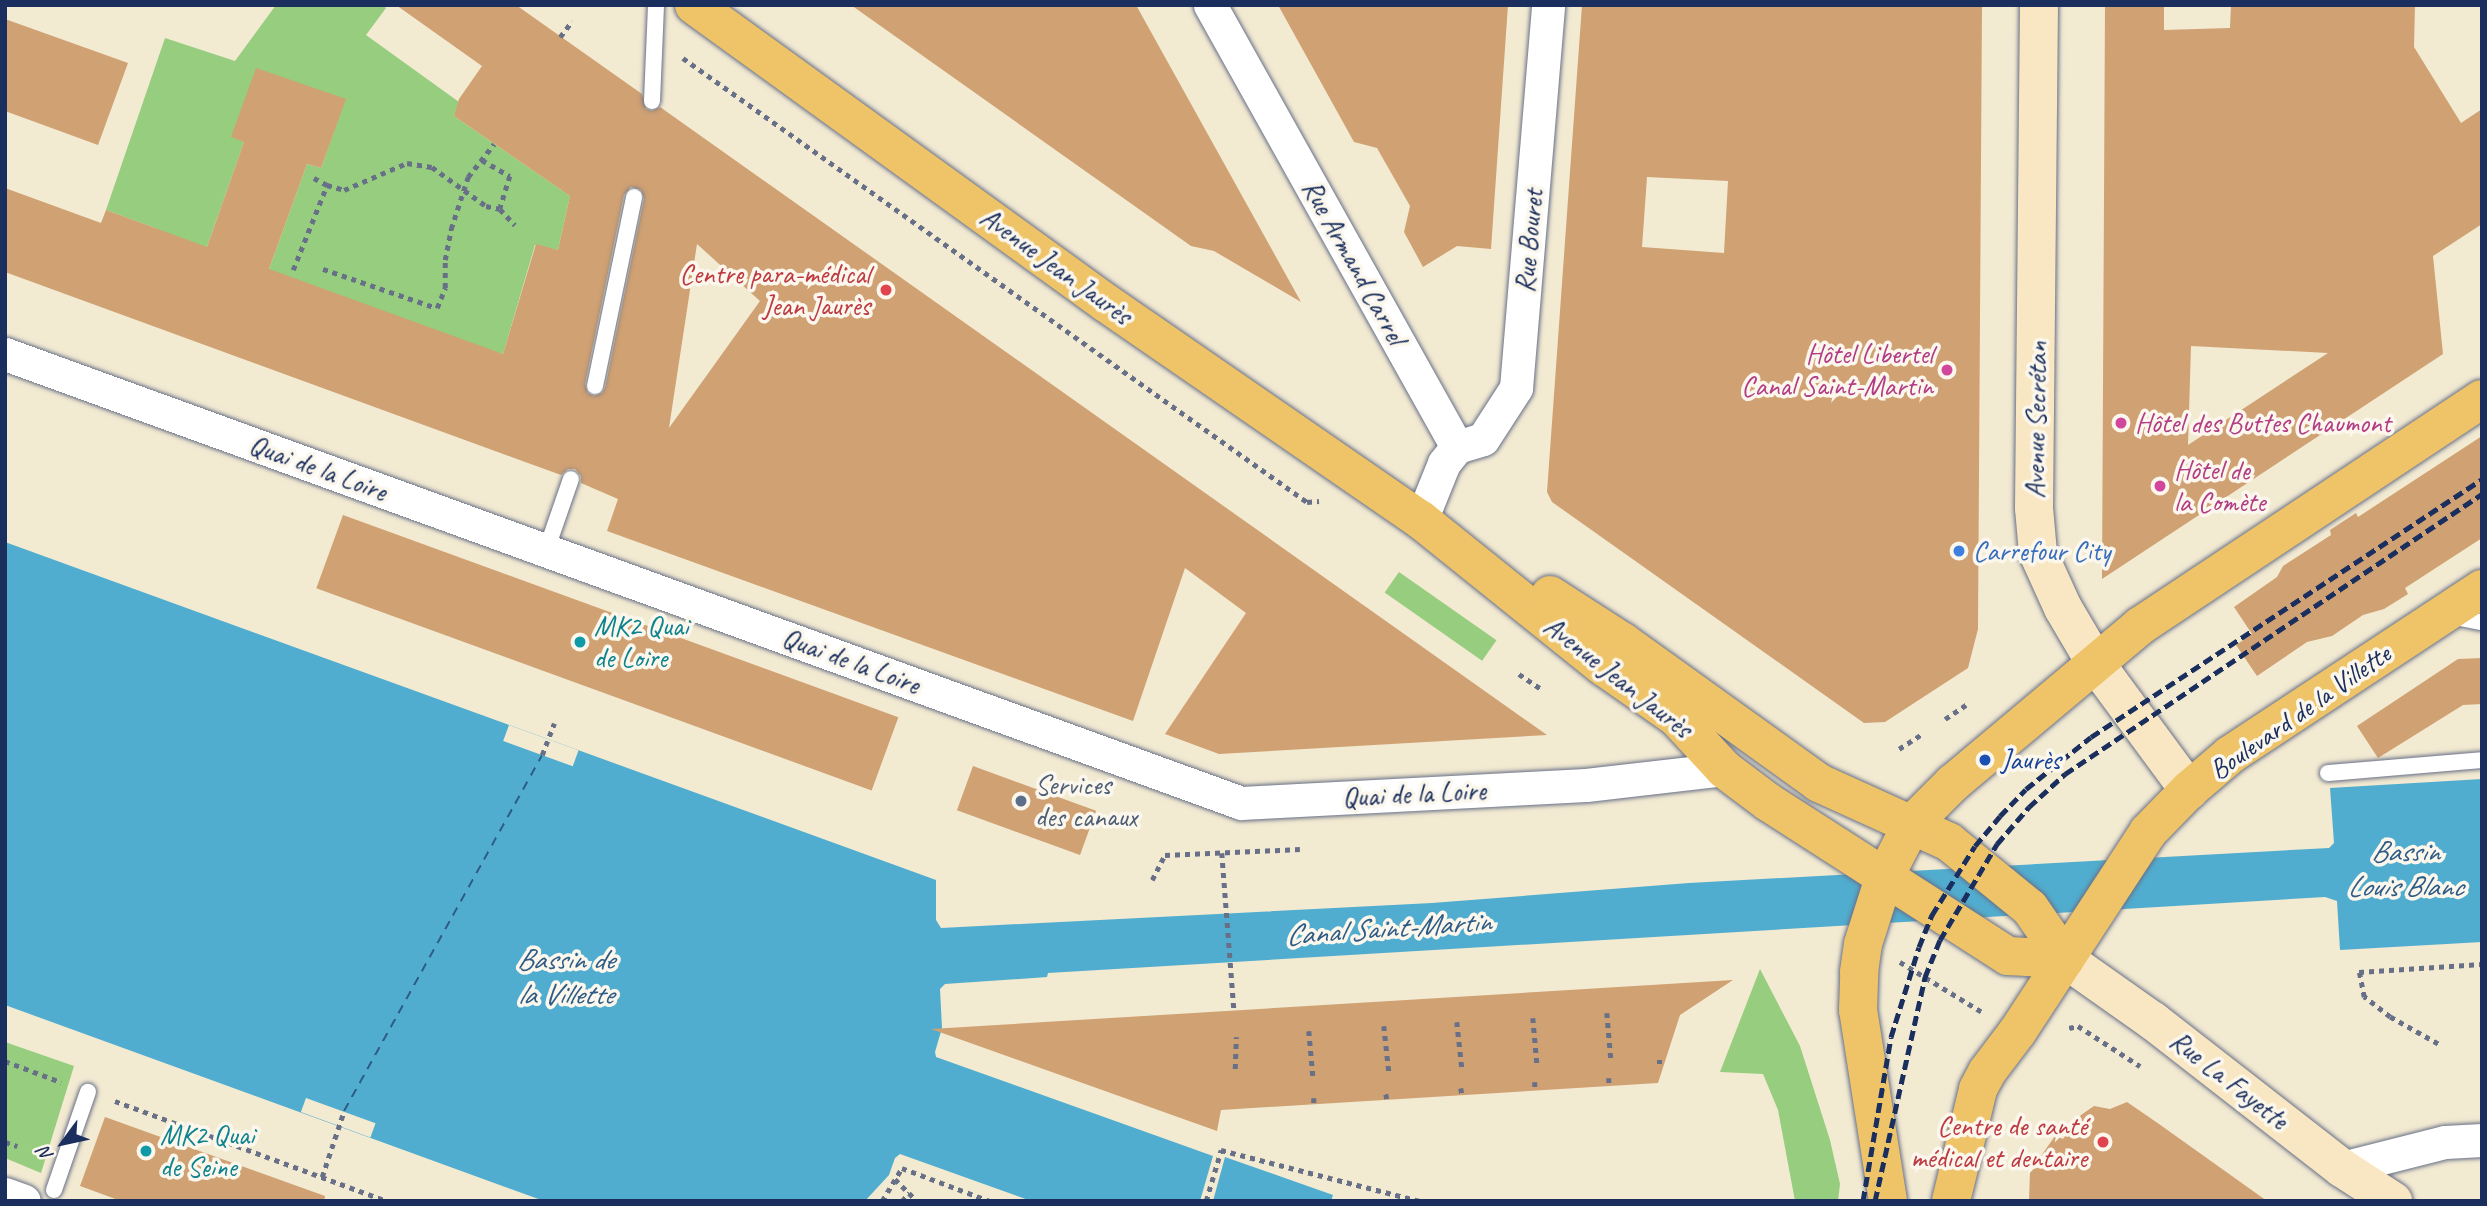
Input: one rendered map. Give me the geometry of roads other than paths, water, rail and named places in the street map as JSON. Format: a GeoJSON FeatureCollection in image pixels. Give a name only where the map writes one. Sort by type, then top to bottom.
{"type":"FeatureCollection","features":[{"type":"Feature","properties":{"kind":"main road","name":"Avenue Jean Jaurès"},"geometry":{"type":"LineString","coordinates":[[694,5],[1106,303],[1421,520],[1604,667],[1677,718],[1724,769],[1884,878],[2008,956],[2065,959]]}},
{"type":"Feature","properties":{"kind":"main road","name":"Avenue Secrétan"},"geometry":{"type":"LineString","coordinates":[[2039,5],[2035,508],[2038,553],[2063,608],[2096,664],[2189,790]]}},
{"type":"Feature","properties":{"kind":"main road"},"geometry":{"type":"LineString","coordinates":[[1888,1201],[1858,1010],[1863,944],[1884,878],[1912,824],[1953,783],[2152,617],[2482,399]]}},
{"type":"Feature","properties":{"kind":"main road","name":"Avenue Jean Jaurès"},"geometry":{"type":"LineString","coordinates":[[1421,520],[1496,561],[1623,642],[1819,783],[1949,842],[2030,908],[2065,959]]}},
{"type":"Feature","properties":{"kind":"main road","name":"Boulevard de la Villette"},"geometry":{"type":"LineString","coordinates":[[1951,1201],[1978,1089],[1992,1063],[2018,1031],[2148,832],[2189,790],[2246,744],[2482,589]]}},
{"type":"Feature","properties":{"kind":"main road","name":"Rue La Fayette"},"geometry":{"type":"LineString","coordinates":[[2065,959],[2152,1021],[2342,1168],[2393,1201]]}},
{"type":"Feature","properties":{"kind":"street","name":"Rue Armand Carrel"},"geometry":{"type":"LineString","coordinates":[[1210,5],[1457,447]]}},
{"type":"Feature","properties":{"kind":"street","name":"Rue Bouret"},"geometry":{"type":"LineString","coordinates":[[1457,447],[1483,439],[1516,388],[1548,5]]}},
{"type":"Feature","properties":{"kind":"street","name":"Quai de la Loire"},"geometry":{"type":"LineString","coordinates":[[5,354],[1241,803],[1571,786],[1724,769]]}},
{"type":"Feature","properties":{"kind":"street"},"geometry":{"type":"LineString","coordinates":[[1421,520],[1444,463],[1457,447]]}},
{"type":"Feature","properties":{"kind":"street"},"geometry":{"type":"LineString","coordinates":[[2342,1168],[2445,1142],[2482,1140]]}},
{"type":"Feature","properties":{"kind":"street"},"geometry":{"type":"LineString","coordinates":[[5,1194],[39,1196]]}},
{"type":"Feature","properties":{"kind":"lane"},"geometry":{"type":"LineString","coordinates":[[652,102],[656,5]]}},
{"type":"Feature","properties":{"kind":"lane"},"geometry":{"type":"LineString","coordinates":[[595,386],[634,197]]}},
{"type":"Feature","properties":{"kind":"lane"},"geometry":{"type":"LineString","coordinates":[[546,551],[571,479]]}},
{"type":"Feature","properties":{"kind":"lane"},"geometry":{"type":"LineString","coordinates":[[2444,615],[2482,622]]}},
{"type":"Feature","properties":{"kind":"lane"},"geometry":{"type":"LineString","coordinates":[[2328,773],[2482,760]]}},
{"type":"Feature","properties":{"kind":"lane"},"geometry":{"type":"LineString","coordinates":[[39,1196],[88,1091]]}},
{"type":"Feature","properties":{"kind":"water","name":"Bassin de la Villette"},"geometry":{"type":"Polygon","coordinates":[[[5,542],[936,880],[936,920],[941,928],[1432,903],[1689,883],[2329,848],[2334,843],[2330,788],[2482,779],[2482,942],[2340,950],[2337,901],[2325,897],[1048,973],[1047,977],[945,984],[940,989],[942,1028],[936,1057],[1213,1156],[1200,1201],[1031,1201],[900,1154],[895,1158],[889,1175],[865,1201],[544,1201],[5,1005],[5,542]]]}},
{"type":"Feature","properties":{"kind":"water"},"geometry":{"type":"Polygon","coordinates":[[[1225,1157],[1333,1195],[1331,1201],[1213,1201],[1225,1157]]]}},
{"type":"Feature","properties":{"kind":"railway"},"geometry":{"type":"LineString","coordinates":[[1863,1201],[1891,1037],[1919,947],[1932,915],[1975,846],[2000,816],[2026,789],[2091,737],[2482,479]]}},
{"type":"Feature","properties":{"kind":"railway"},"geometry":{"type":"LineString","coordinates":[[1875,1201],[1925,977],[1940,940],[1997,844],[2029,807],[2065,774],[2482,494]]}},
{"type":"Feature","properties":{"kind":"place","name":"Centre para-médical Jean Jaurès"},"geometry":{"type":"Point","coordinates":[886,290]}},
{"type":"Feature","properties":{"kind":"place","name":"Hôtel Libertel Canal Saint-Martin"},"geometry":{"type":"Point","coordinates":[1947,370]}},
{"type":"Feature","properties":{"kind":"place","name":"Hôtel des Buttes Chaumont"},"geometry":{"type":"Point","coordinates":[2121,423]}},
{"type":"Feature","properties":{"kind":"place","name":"Hôtel de la Comète"},"geometry":{"type":"Point","coordinates":[2160,486]}},
{"type":"Feature","properties":{"kind":"place","name":"Carrefour City"},"geometry":{"type":"Point","coordinates":[1959,551]}},
{"type":"Feature","properties":{"kind":"place","name":"MK2 Quai de Loire"},"geometry":{"type":"Point","coordinates":[580,642]}},
{"type":"Feature","properties":{"kind":"place","name":"Jaurès"},"geometry":{"type":"Point","coordinates":[1985,760]}},
{"type":"Feature","properties":{"kind":"place","name":"Services des canaux"},"geometry":{"type":"Point","coordinates":[1021,801]}},
{"type":"Feature","properties":{"kind":"place","name":"Centre de santé médical et dentaire"},"geometry":{"type":"Point","coordinates":[2103,1142]}},
{"type":"Feature","properties":{"kind":"place","name":"MK2 Quai de Seine"},"geometry":{"type":"Point","coordinates":[146,1151]}},
{"type":"Feature","properties":{"kind":"water label","name":"Bassin Louis Blanc"},"geometry":{"type":"Point","coordinates":[2405,868]}},
{"type":"Feature","properties":{"kind":"water label","name":"Canal Saint-Martin"},"geometry":{"type":"Point","coordinates":[1388,928]}}]}
